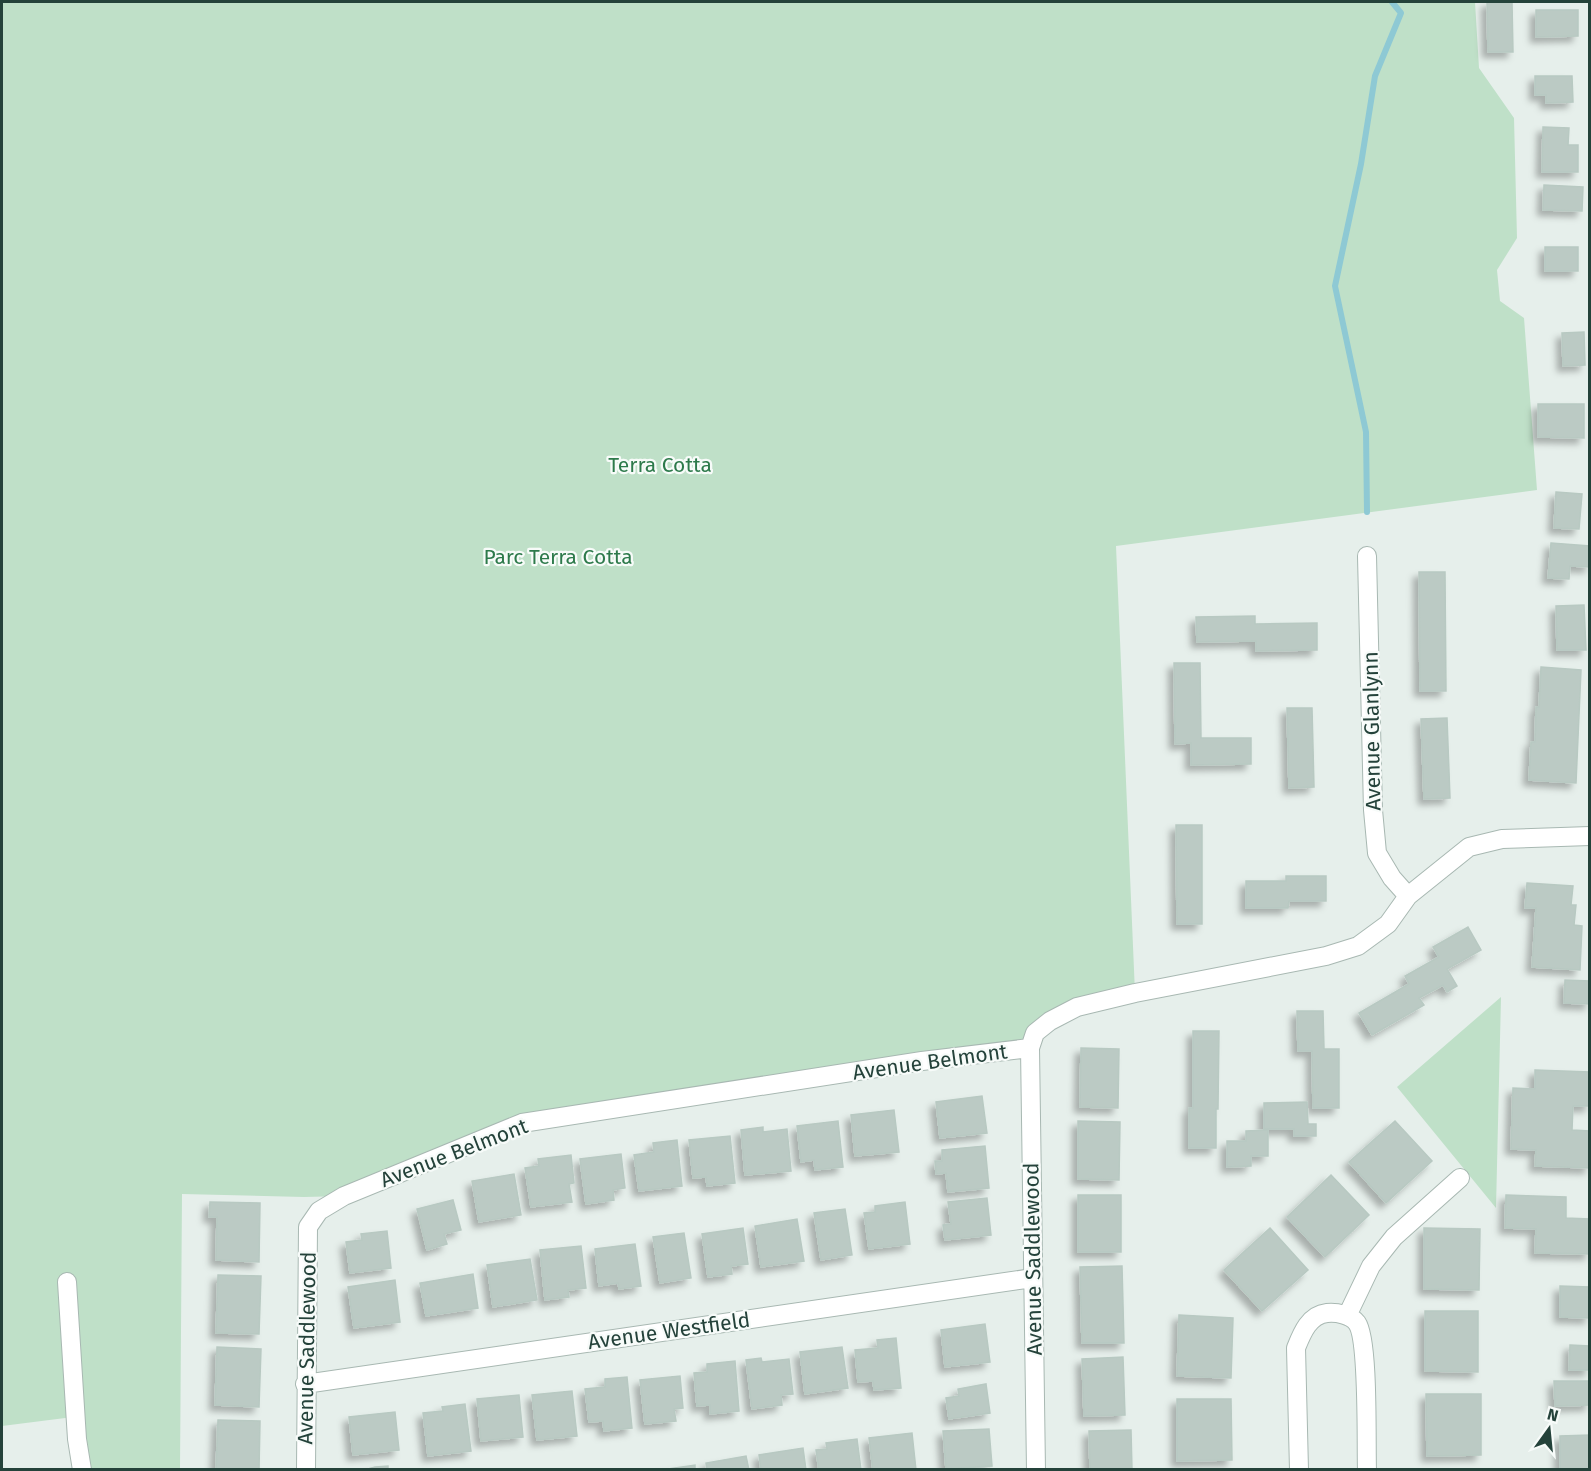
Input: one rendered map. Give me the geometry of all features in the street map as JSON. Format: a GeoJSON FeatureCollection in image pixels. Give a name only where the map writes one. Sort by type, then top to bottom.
{"type":"FeatureCollection","features":[{"type":"Feature","properties":{"kind":"street","name":"Avenue Glanlynn"},"geometry":{"type":"LineString","coordinates":[[1367,556],[1373,810],[1377,853],[1392,878],[1408,896]]}},
{"type":"Feature","properties":{"kind":"street","name":"Avenue Belmont"},"geometry":{"type":"LineString","coordinates":[[308,1227],[319,1211],[344,1196],[522,1124],[922,1060],[1030,1048],[1035,1033],[1050,1021],[1077,1007],[1135,993],[1326,956],[1359,946],[1388,924],[1408,896],[1469,847],[1502,839],[1590,836]]}},
{"type":"Feature","properties":{"kind":"street","name":"Avenue Saddlewood"},"geometry":{"type":"LineString","coordinates":[[1030,1048],[1036,1470]]}},
{"type":"Feature","properties":{"kind":"street"},"geometry":{"type":"LineString","coordinates":[[1347,1316],[1371,1266],[1394,1237],[1460,1178]]}},
{"type":"Feature","properties":{"kind":"street","name":"Avenue Saddlewood"},"geometry":{"type":"LineString","coordinates":[[306,1470],[308,1227]]}},
{"type":"Feature","properties":{"kind":"street","name":"Avenue Westfield"},"geometry":{"type":"LineString","coordinates":[[306,1384],[1033,1278]]}},
{"type":"Feature","properties":{"kind":"street"},"geometry":{"type":"LineString","coordinates":[[67,1282],[77,1439],[82,1470]]}},
{"type":"Feature","properties":{"kind":"street"},"geometry":{"type":"LineString","coordinates":[[1299,1470],[1296,1348],[1302,1331],[1315,1317],[1326,1313],[1347,1316],[1357,1323],[1363,1344],[1366,1470]]}},
{"type":"Feature","properties":{"kind":"green space","name":"Terra Cotta"},"geometry":{"type":"Polygon","coordinates":[[[2,2],[1475,2],[1479,68],[1514,118],[1517,238],[1497,270],[1500,301],[1524,318],[1537,490],[1116,546],[1135,993],[1077,1007],[1030,1048],[522,1123],[344,1196],[182,1194],[180,1469],[89,1469],[81,1416],[2,1426],[2,2]]]}},
{"type":"Feature","properties":{"kind":"green space"},"geometry":{"type":"Polygon","coordinates":[[[1501,997],[1496,1208],[1397,1087],[1501,997]]]}},
{"type":"Feature","properties":{"kind":"building"},"geometry":{"type":"Polygon","coordinates":[[[1487,2],[1512,2],[1513,52],[1488,52],[1487,2]]]}},
{"type":"Feature","properties":{"kind":"building"},"geometry":{"type":"Polygon","coordinates":[[[1536,10],[1578,10],[1578,36],[1536,37],[1536,10]]]}},
{"type":"Feature","properties":{"kind":"building"},"geometry":{"type":"Polygon","coordinates":[[[1535,76],[1572,76],[1573,102],[1546,103],[1546,95],[1535,95],[1535,76]]]}},
{"type":"Feature","properties":{"kind":"building"},"geometry":{"type":"Polygon","coordinates":[[[1543,127],[1569,128],[1568,145],[1578,145],[1578,172],[1542,172],[1543,127]]]}},
{"type":"Feature","properties":{"kind":"building"},"geometry":{"type":"Polygon","coordinates":[[[1544,185],[1583,187],[1582,211],[1543,210],[1544,185]]]}},
{"type":"Feature","properties":{"kind":"building"},"geometry":{"type":"Polygon","coordinates":[[[1545,247],[1578,247],[1578,271],[1545,271],[1545,247]]]}},
{"type":"Feature","properties":{"kind":"building"},"geometry":{"type":"Polygon","coordinates":[[[1584,332],[1585,365],[1563,366],[1562,333],[1584,332]]]}},
{"type":"Feature","properties":{"kind":"building"},"geometry":{"type":"Polygon","coordinates":[[[1538,404],[1584,404],[1584,438],[1538,437],[1538,404]]]}},
{"type":"Feature","properties":{"kind":"building"},"geometry":{"type":"Polygon","coordinates":[[[1556,492],[1582,494],[1579,529],[1554,528],[1556,492]]]}},
{"type":"Feature","properties":{"kind":"building"},"geometry":{"type":"Polygon","coordinates":[[[1551,543],[1590,546],[1590,567],[1570,566],[1569,579],[1548,578],[1551,543]]]}},
{"type":"Feature","properties":{"kind":"building"},"geometry":{"type":"Polygon","coordinates":[[[1419,572],[1445,572],[1446,691],[1420,691],[1419,572]]]}},
{"type":"Feature","properties":{"kind":"building"},"geometry":{"type":"Polygon","coordinates":[[[1584,605],[1586,650],[1557,650],[1556,606],[1584,605]]]}},
{"type":"Feature","properties":{"kind":"building"},"geometry":{"type":"Polygon","coordinates":[[[1255,616],[1255,624],[1317,623],[1317,650],[1256,651],[1256,641],[1197,642],[1196,617],[1255,616]]]}},
{"type":"Feature","properties":{"kind":"building"},"geometry":{"type":"Polygon","coordinates":[[[1174,663],[1200,663],[1201,738],[1251,738],[1251,764],[1191,765],[1191,743],[1175,744],[1174,663]]]}},
{"type":"Feature","properties":{"kind":"building"},"geometry":{"type":"Polygon","coordinates":[[[1541,667],[1581,670],[1576,783],[1529,780],[1531,742],[1535,742],[1536,707],[1539,707],[1541,667]]]}},
{"type":"Feature","properties":{"kind":"building"},"geometry":{"type":"Polygon","coordinates":[[[1287,708],[1312,708],[1314,787],[1289,788],[1287,708]]]}},
{"type":"Feature","properties":{"kind":"building"},"geometry":{"type":"Polygon","coordinates":[[[1447,718],[1450,798],[1424,799],[1421,719],[1447,718]]]}},
{"type":"Feature","properties":{"kind":"building"},"geometry":{"type":"Polygon","coordinates":[[[1176,825],[1202,825],[1202,924],[1177,924],[1176,825]]]}},
{"type":"Feature","properties":{"kind":"building"},"geometry":{"type":"Polygon","coordinates":[[[1286,876],[1326,876],[1326,901],[1289,901],[1288,908],[1246,908],[1246,881],[1286,881],[1286,876]]]}},
{"type":"Feature","properties":{"kind":"building"},"geometry":{"type":"Polygon","coordinates":[[[1527,883],[1573,886],[1571,905],[1576,905],[1574,925],[1582,926],[1580,970],[1532,967],[1536,908],[1525,908],[1527,883]]]}},
{"type":"Feature","properties":{"kind":"building"},"geometry":{"type":"Polygon","coordinates":[[[1468,927],[1481,950],[1447,969],[1457,986],[1447,992],[1443,985],[1419,998],[1424,1005],[1372,1035],[1359,1013],[1409,984],[1405,976],[1439,957],[1433,947],[1468,927]]]}},
{"type":"Feature","properties":{"kind":"building"},"geometry":{"type":"Polygon","coordinates":[[[1565,980],[1590,981],[1590,1004],[1564,1003],[1565,980]]]}},
{"type":"Feature","properties":{"kind":"building"},"geometry":{"type":"Polygon","coordinates":[[[1297,1011],[1323,1011],[1324,1049],[1339,1049],[1339,1108],[1313,1108],[1312,1051],[1298,1051],[1297,1011]]]}},
{"type":"Feature","properties":{"kind":"building"},"geometry":{"type":"Polygon","coordinates":[[[1193,1031],[1219,1031],[1216,1148],[1189,1148],[1189,1108],[1193,1108],[1193,1031]]]}},
{"type":"Feature","properties":{"kind":"building"},"geometry":{"type":"Polygon","coordinates":[[[1081,1048],[1119,1049],[1118,1108],[1080,1107],[1081,1048]]]}},
{"type":"Feature","properties":{"kind":"building"},"geometry":{"type":"Polygon","coordinates":[[[1535,1070],[1590,1072],[1590,1106],[1573,1106],[1572,1130],[1590,1131],[1590,1168],[1535,1166],[1536,1150],[1511,1149],[1513,1088],[1535,1089],[1535,1070]]]}},
{"type":"Feature","properties":{"kind":"building"},"geometry":{"type":"Polygon","coordinates":[[[982,1096],[987,1133],[940,1138],[936,1102],[982,1096]]]}},
{"type":"Feature","properties":{"kind":"building"},"geometry":{"type":"Polygon","coordinates":[[[1307,1102],[1308,1124],[1316,1124],[1316,1136],[1294,1136],[1294,1129],[1264,1129],[1264,1103],[1307,1102]]]}},
{"type":"Feature","properties":{"kind":"building"},"geometry":{"type":"Polygon","coordinates":[[[894,1110],[899,1152],[855,1156],[851,1115],[894,1110]]]}},
{"type":"Feature","properties":{"kind":"building"},"geometry":{"type":"Polygon","coordinates":[[[838,1121],[843,1167],[815,1170],[814,1160],[801,1162],[797,1126],[838,1121]]]}},
{"type":"Feature","properties":{"kind":"building"},"geometry":{"type":"Polygon","coordinates":[[[1078,1121],[1120,1122],[1119,1180],[1078,1179],[1078,1121]]]}},
{"type":"Feature","properties":{"kind":"building"},"geometry":{"type":"Polygon","coordinates":[[[1395,1121],[1432,1161],[1386,1203],[1349,1162],[1395,1121]]]}},
{"type":"Feature","properties":{"kind":"building"},"geometry":{"type":"Polygon","coordinates":[[[763,1127],[763,1132],[787,1129],[791,1171],[745,1175],[741,1130],[763,1127]]]}},
{"type":"Feature","properties":{"kind":"building"},"geometry":{"type":"Polygon","coordinates":[[[1268,1130],[1268,1156],[1251,1156],[1251,1166],[1227,1167],[1227,1141],[1246,1141],[1246,1131],[1268,1130]]]}},
{"type":"Feature","properties":{"kind":"building"},"geometry":{"type":"Polygon","coordinates":[[[730,1136],[735,1183],[707,1186],[706,1177],[693,1178],[689,1140],[730,1136]]]}},
{"type":"Feature","properties":{"kind":"building"},"geometry":{"type":"Polygon","coordinates":[[[677,1140],[682,1186],[639,1191],[634,1155],[654,1152],[653,1143],[677,1140]]]}},
{"type":"Feature","properties":{"kind":"building"},"geometry":{"type":"Polygon","coordinates":[[[985,1146],[989,1188],[948,1192],[946,1173],[936,1174],[935,1161],[942,1161],[942,1150],[985,1146]]]}},
{"type":"Feature","properties":{"kind":"building"},"geometry":{"type":"Polygon","coordinates":[[[621,1154],[625,1188],[613,1190],[614,1200],[586,1204],[580,1159],[621,1154]]]}},
{"type":"Feature","properties":{"kind":"building"},"geometry":{"type":"Polygon","coordinates":[[[571,1155],[574,1183],[569,1184],[572,1202],[531,1207],[525,1168],[539,1166],[538,1159],[571,1155]]]}},
{"type":"Feature","properties":{"kind":"building"},"geometry":{"type":"Polygon","coordinates":[[[514,1174],[521,1215],[479,1222],[472,1181],[514,1174]]]}},
{"type":"Feature","properties":{"kind":"building"},"geometry":{"type":"Polygon","coordinates":[[[1331,1175],[1369,1215],[1325,1257],[1287,1217],[1331,1175]]]}},
{"type":"Feature","properties":{"kind":"building"},"geometry":{"type":"Polygon","coordinates":[[[1078,1195],[1121,1195],[1121,1252],[1078,1252],[1078,1195]]]}},
{"type":"Feature","properties":{"kind":"building"},"geometry":{"type":"Polygon","coordinates":[[[1506,1195],[1566,1197],[1566,1218],[1590,1219],[1590,1254],[1535,1253],[1536,1229],[1505,1228],[1506,1195]]]}},
{"type":"Feature","properties":{"kind":"building"},"geometry":{"type":"Polygon","coordinates":[[[987,1198],[991,1235],[945,1240],[943,1225],[951,1224],[948,1202],[987,1198]]]}},
{"type":"Feature","properties":{"kind":"building"},"geometry":{"type":"Polygon","coordinates":[[[453,1200],[461,1230],[444,1234],[447,1244],[427,1250],[417,1209],[453,1200]]]}},
{"type":"Feature","properties":{"kind":"building"},"geometry":{"type":"Polygon","coordinates":[[[210,1202],[260,1203],[259,1262],[216,1260],[217,1217],[209,1217],[210,1202]]]}},
{"type":"Feature","properties":{"kind":"building"},"geometry":{"type":"Polygon","coordinates":[[[905,1202],[910,1244],[869,1249],[864,1213],[875,1212],[875,1206],[905,1202]]]}},
{"type":"Feature","properties":{"kind":"building"},"geometry":{"type":"Polygon","coordinates":[[[845,1209],[852,1255],[821,1260],[814,1213],[845,1209]]]}},
{"type":"Feature","properties":{"kind":"building"},"geometry":{"type":"Polygon","coordinates":[[[797,1219],[804,1261],[761,1267],[755,1226],[797,1219]]]}},
{"type":"Feature","properties":{"kind":"building"},"geometry":{"type":"Polygon","coordinates":[[[743,1228],[748,1264],[731,1266],[732,1274],[708,1277],[702,1234],[743,1228]]]}},
{"type":"Feature","properties":{"kind":"building"},"geometry":{"type":"Polygon","coordinates":[[[1270,1228],[1308,1270],[1262,1311],[1224,1270],[1270,1228]]]}},
{"type":"Feature","properties":{"kind":"building"},"geometry":{"type":"Polygon","coordinates":[[[1424,1228],[1480,1229],[1479,1290],[1424,1289],[1424,1228]]]}},
{"type":"Feature","properties":{"kind":"building"},"geometry":{"type":"Polygon","coordinates":[[[387,1231],[391,1268],[350,1273],[346,1242],[362,1240],[361,1234],[387,1231]]]}},
{"type":"Feature","properties":{"kind":"building"},"geometry":{"type":"Polygon","coordinates":[[[684,1233],[691,1278],[660,1283],[653,1237],[684,1233]]]}},
{"type":"Feature","properties":{"kind":"building"},"geometry":{"type":"Polygon","coordinates":[[[635,1244],[641,1286],[619,1289],[618,1283],[599,1286],[595,1249],[635,1244]]]}},
{"type":"Feature","properties":{"kind":"building"},"geometry":{"type":"Polygon","coordinates":[[[581,1246],[586,1288],[568,1290],[569,1297],[545,1300],[540,1250],[581,1246]]]}},
{"type":"Feature","properties":{"kind":"building"},"geometry":{"type":"Polygon","coordinates":[[[530,1259],[537,1300],[493,1307],[487,1265],[530,1259]]]}},
{"type":"Feature","properties":{"kind":"building"},"geometry":{"type":"Polygon","coordinates":[[[1122,1266],[1124,1343],[1082,1343],[1080,1267],[1122,1266]]]}},
{"type":"Feature","properties":{"kind":"building"},"geometry":{"type":"Polygon","coordinates":[[[473,1274],[478,1308],[426,1316],[420,1283],[473,1274]]]}},
{"type":"Feature","properties":{"kind":"building"},"geometry":{"type":"Polygon","coordinates":[[[218,1275],[261,1276],[259,1334],[216,1333],[218,1275]]]}},
{"type":"Feature","properties":{"kind":"building"},"geometry":{"type":"Polygon","coordinates":[[[395,1280],[400,1322],[354,1328],[348,1287],[395,1280]]]}},
{"type":"Feature","properties":{"kind":"building"},"geometry":{"type":"Polygon","coordinates":[[[1560,1286],[1590,1287],[1590,1318],[1560,1317],[1560,1286]]]}},
{"type":"Feature","properties":{"kind":"building"},"geometry":{"type":"Polygon","coordinates":[[[1425,1311],[1478,1311],[1478,1372],[1425,1371],[1425,1311]]]}},
{"type":"Feature","properties":{"kind":"building"},"geometry":{"type":"Polygon","coordinates":[[[1179,1315],[1233,1318],[1231,1378],[1177,1376],[1179,1315]]]}},
{"type":"Feature","properties":{"kind":"building"},"geometry":{"type":"Polygon","coordinates":[[[985,1324],[990,1362],[945,1367],[941,1330],[985,1324]]]}},
{"type":"Feature","properties":{"kind":"building"},"geometry":{"type":"Polygon","coordinates":[[[896,1338],[901,1388],[874,1390],[873,1381],[858,1382],[855,1350],[878,1348],[877,1340],[896,1338]]]}},
{"type":"Feature","properties":{"kind":"building"},"geometry":{"type":"Polygon","coordinates":[[[1570,1345],[1590,1346],[1590,1370],[1569,1370],[1570,1345]]]}},
{"type":"Feature","properties":{"kind":"building"},"geometry":{"type":"Polygon","coordinates":[[[217,1347],[261,1349],[259,1407],[215,1405],[217,1347]]]}},
{"type":"Feature","properties":{"kind":"building"},"geometry":{"type":"Polygon","coordinates":[[[842,1347],[848,1388],[805,1394],[800,1352],[842,1347]]]}},
{"type":"Feature","properties":{"kind":"building"},"geometry":{"type":"Polygon","coordinates":[[[1123,1357],[1125,1415],[1084,1416],[1082,1359],[1123,1357]]]}},
{"type":"Feature","properties":{"kind":"building"},"geometry":{"type":"Polygon","coordinates":[[[761,1358],[762,1362],[789,1359],[793,1394],[781,1395],[782,1405],[752,1409],[746,1360],[761,1358]]]}},
{"type":"Feature","properties":{"kind":"building"},"geometry":{"type":"Polygon","coordinates":[[[735,1361],[739,1411],[710,1414],[710,1405],[697,1406],[694,1373],[707,1372],[707,1364],[735,1361]]]}},
{"type":"Feature","properties":{"kind":"building"},"geometry":{"type":"Polygon","coordinates":[[[680,1376],[683,1408],[674,1409],[676,1421],[645,1424],[640,1380],[680,1376]]]}},
{"type":"Feature","properties":{"kind":"building"},"geometry":{"type":"Polygon","coordinates":[[[627,1377],[632,1428],[604,1431],[603,1421],[589,1422],[585,1389],[605,1387],[605,1379],[627,1377]]]}},
{"type":"Feature","properties":{"kind":"building"},"geometry":{"type":"Polygon","coordinates":[[[1554,1381],[1590,1381],[1590,1405],[1555,1406],[1554,1381]]]}},
{"type":"Feature","properties":{"kind":"building"},"geometry":{"type":"Polygon","coordinates":[[[986,1384],[990,1413],[949,1419],[946,1398],[959,1396],[958,1389],[986,1384]]]}},
{"type":"Feature","properties":{"kind":"building"},"geometry":{"type":"Polygon","coordinates":[[[572,1391],[577,1436],[537,1440],[532,1395],[572,1391]]]}},
{"type":"Feature","properties":{"kind":"building"},"geometry":{"type":"Polygon","coordinates":[[[1426,1394],[1481,1394],[1481,1455],[1427,1456],[1426,1394]]]}},
{"type":"Feature","properties":{"kind":"building"},"geometry":{"type":"Polygon","coordinates":[[[519,1395],[523,1437],[481,1441],[477,1399],[519,1395]]]}},
{"type":"Feature","properties":{"kind":"building"},"geometry":{"type":"Polygon","coordinates":[[[1177,1399],[1231,1399],[1232,1460],[1177,1461],[1177,1399]]]}},
{"type":"Feature","properties":{"kind":"building"},"geometry":{"type":"Polygon","coordinates":[[[465,1404],[471,1451],[428,1456],[423,1413],[443,1411],[442,1407],[465,1404]]]}},
{"type":"Feature","properties":{"kind":"building"},"geometry":{"type":"Polygon","coordinates":[[[395,1412],[399,1450],[353,1455],[349,1417],[395,1412]]]}},
{"type":"Feature","properties":{"kind":"building"},"geometry":{"type":"Polygon","coordinates":[[[218,1420],[260,1421],[259,1470],[216,1470],[218,1420]]]}},
{"type":"Feature","properties":{"kind":"building"},"geometry":{"type":"Polygon","coordinates":[[[989,1429],[992,1466],[946,1469],[943,1431],[989,1429]]]}},
{"type":"Feature","properties":{"kind":"building"},"geometry":{"type":"Polygon","coordinates":[[[1131,1430],[1132,1470],[1090,1470],[1089,1431],[1131,1430]]]}},
{"type":"Feature","properties":{"kind":"building"},"geometry":{"type":"Polygon","coordinates":[[[912,1433],[916,1470],[873,1470],[869,1438],[912,1433]]]}},
{"type":"Feature","properties":{"kind":"building"},"geometry":{"type":"Polygon","coordinates":[[[1590,1435],[1590,1470],[1560,1470],[1560,1436],[1590,1435]]]}},
{"type":"Feature","properties":{"kind":"building"},"geometry":{"type":"Polygon","coordinates":[[[857,1439],[861,1470],[819,1470],[816,1450],[827,1449],[826,1443],[857,1439]]]}},
{"type":"Feature","properties":{"kind":"building"},"geometry":{"type":"Polygon","coordinates":[[[803,1448],[806,1470],[761,1470],[759,1455],[803,1448]]]}},
{"type":"Feature","properties":{"kind":"building"},"geometry":{"type":"Polygon","coordinates":[[[746,1456],[749,1470],[707,1470],[706,1463],[746,1456]]]}},
{"type":"Feature","properties":{"kind":"building"},"geometry":{"type":"Polygon","coordinates":[[[695,1465],[695,1470],[661,1470],[695,1465]]]}},
{"type":"Feature","properties":{"kind":"building"},"geometry":{"type":"Polygon","coordinates":[[[388,1466],[388,1470],[364,1470],[375,1467],[388,1466]]]}},
{"type":"Feature","properties":{"kind":"waterway"},"geometry":{"type":"LineString","coordinates":[[1367,512],[1366,432],[1335,286],[1361,164],[1375,76],[1401,13],[1392,2]]}},
{"type":"Feature","properties":{"kind":"park label","name":"Parc Terra Cotta"},"geometry":{"type":"Point","coordinates":[558,557]}}]}
